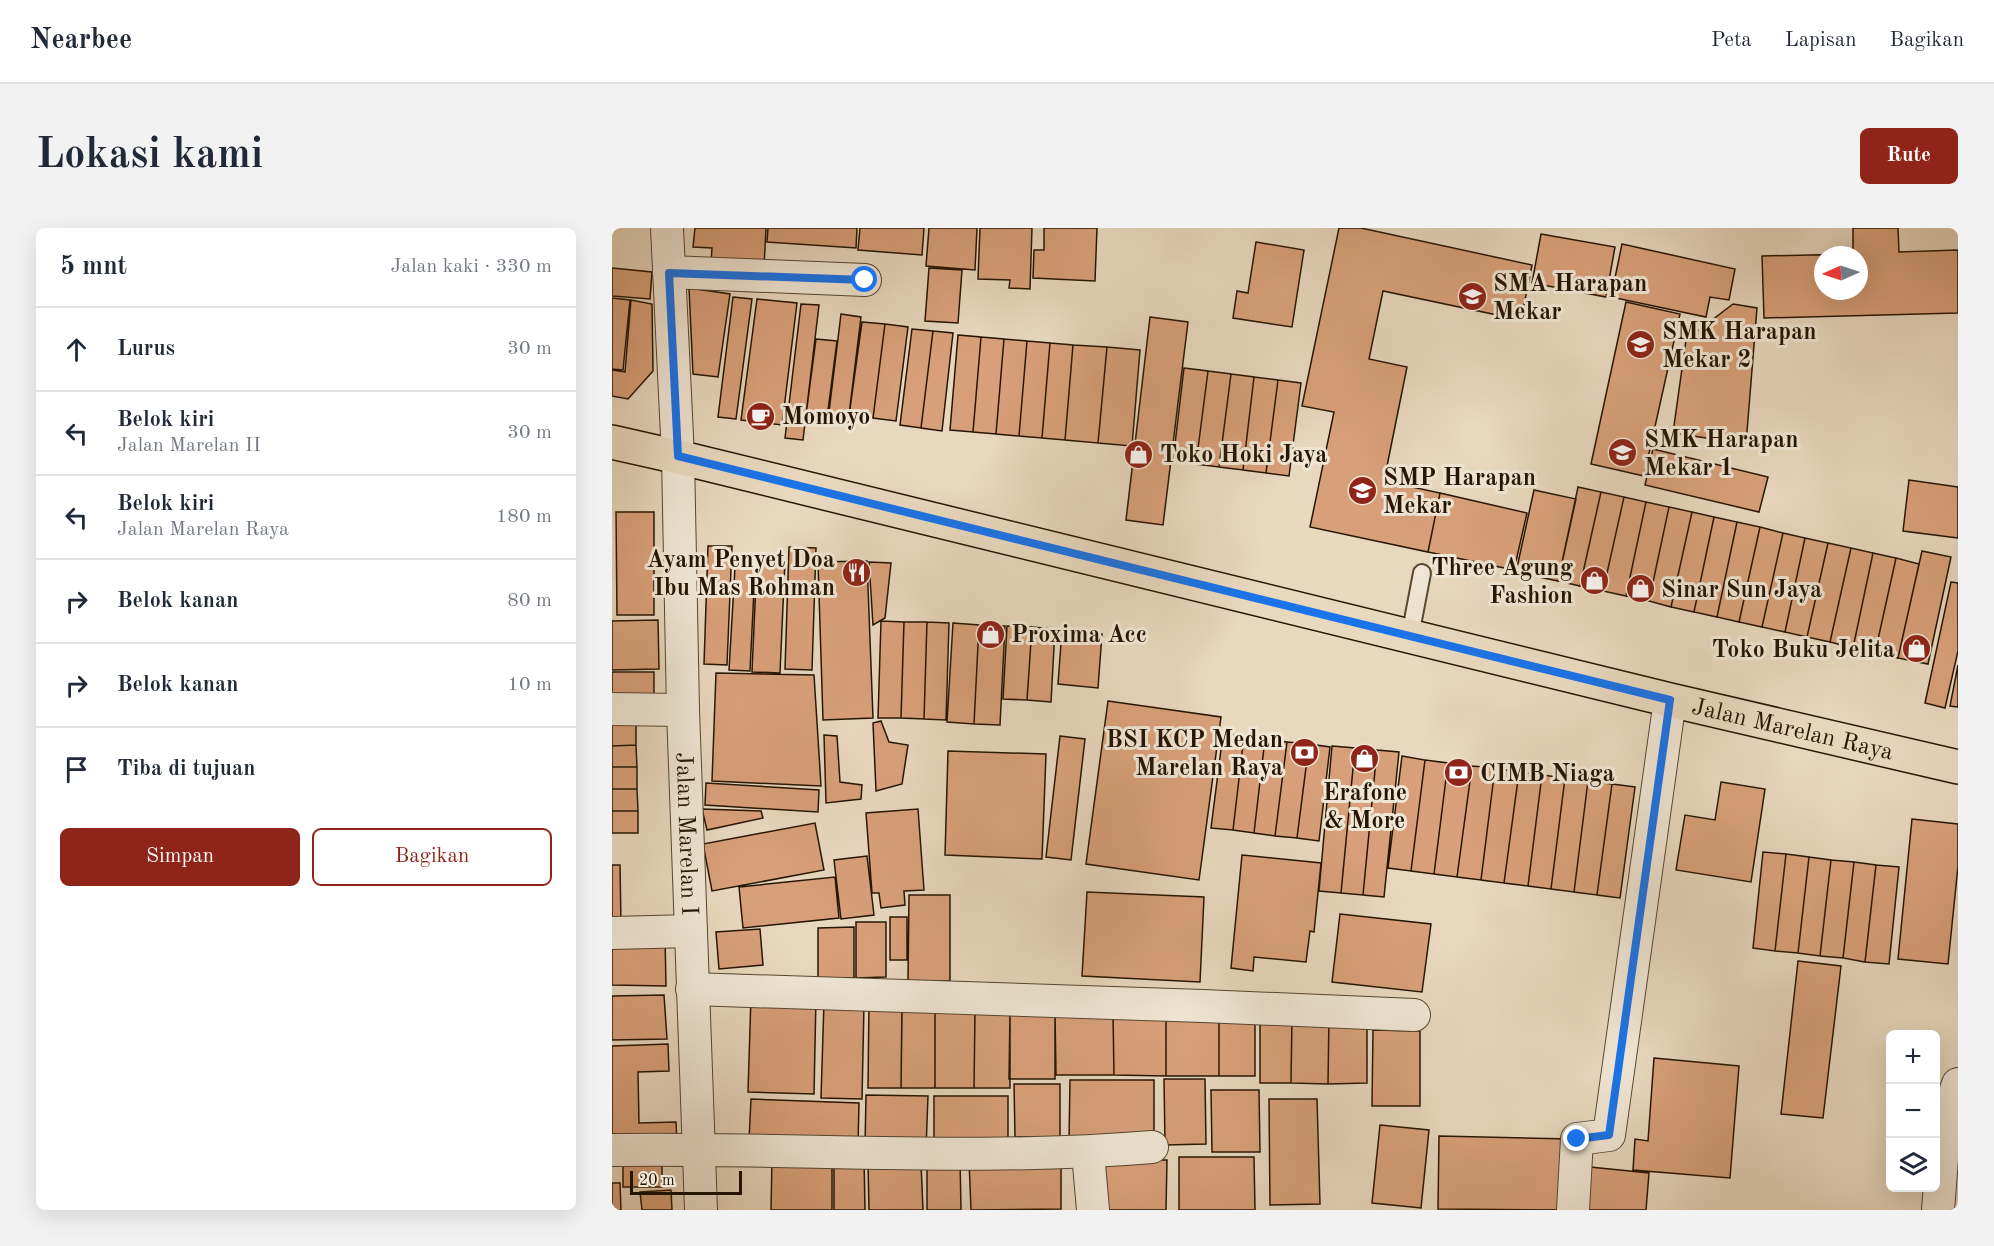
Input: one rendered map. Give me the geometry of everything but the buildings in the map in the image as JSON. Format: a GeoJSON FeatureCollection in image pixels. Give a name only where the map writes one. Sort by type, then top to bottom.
{"type":"FeatureCollection","features":[{"type":"Feature","properties":{"kind":"main road","name":"Jalan Marelan Raya"},"geometry":{"type":"LineString","coordinates":[[612,442],[678,456],[1670,700],[1958,767]]}},
{"type":"Feature","properties":{"kind":"street","name":"Jalan Marelan I"},"geometry":{"type":"LineString","coordinates":[[667,228],[678,456],[688,879],[701,1210]]}},
{"type":"Feature","properties":{"kind":"street"},"geometry":{"type":"LineString","coordinates":[[669,273],[865,280]]}},
{"type":"Feature","properties":{"kind":"street"},"geometry":{"type":"LineString","coordinates":[[1573,1210],[1577,1139],[1609,1135],[1670,700]]}},
{"type":"Feature","properties":{"kind":"street"},"geometry":{"type":"LineString","coordinates":[[612,709],[683,710]]}},
{"type":"Feature","properties":{"kind":"street"},"geometry":{"type":"LineString","coordinates":[[612,933],[691,931]]}},
{"type":"Feature","properties":{"kind":"street"},"geometry":{"type":"LineString","coordinates":[[693,989],[1192,1005],[1414,1015]]}},
{"type":"Feature","properties":{"kind":"street"},"geometry":{"type":"LineString","coordinates":[[1938,1210],[1945,1121],[1958,1084]]}},
{"type":"Feature","properties":{"kind":"street"},"geometry":{"type":"LineString","coordinates":[[612,1150],[698,1149],[963,1154],[1088,1153],[1152,1147]]}},
{"type":"Feature","properties":{"kind":"street"},"geometry":{"type":"LineString","coordinates":[[1088,1153],[1093,1210]]}},
{"type":"Feature","properties":{"kind":"lane"},"geometry":{"type":"LineString","coordinates":[[1410,636],[1422,573]]}},
{"type":"Feature","properties":{"kind":"place","name":"SMA Harapan Mekar"},"geometry":{"type":"Point","coordinates":[1472,297]}},
{"type":"Feature","properties":{"kind":"place","name":"SMK Harapan Mekar 2"},"geometry":{"type":"Point","coordinates":[1641,345]}},
{"type":"Feature","properties":{"kind":"place","name":"Momoyo"},"geometry":{"type":"Point","coordinates":[761,416]}},
{"type":"Feature","properties":{"kind":"place","name":"SMK Harapan Mekar 1"},"geometry":{"type":"Point","coordinates":[1623,453]}},
{"type":"Feature","properties":{"kind":"place","name":"Toko Hoki Jaya"},"geometry":{"type":"Point","coordinates":[1139,454]}},
{"type":"Feature","properties":{"kind":"place","name":"SMP Harapan Mekar"},"geometry":{"type":"Point","coordinates":[1362,491]}},
{"type":"Feature","properties":{"kind":"place","name":"Ayam Penyet Doa Ibu Mas Rohman"},"geometry":{"type":"Point","coordinates":[856,573]}},
{"type":"Feature","properties":{"kind":"place","name":"Three Agung Fashion"},"geometry":{"type":"Point","coordinates":[1594,581]}},
{"type":"Feature","properties":{"kind":"place","name":"Sinar Sun Jaya"},"geometry":{"type":"Point","coordinates":[1640,589]}},
{"type":"Feature","properties":{"kind":"place","name":"Proxima Acc"},"geometry":{"type":"Point","coordinates":[990,634]}},
{"type":"Feature","properties":{"kind":"place","name":"Toko Buku Jelita"},"geometry":{"type":"Point","coordinates":[1916,649]}},
{"type":"Feature","properties":{"kind":"place","name":"BSI KCP Medan Marelan Raya"},"geometry":{"type":"Point","coordinates":[1304,753]}},
{"type":"Feature","properties":{"kind":"place","name":"Erafone & More"},"geometry":{"type":"Point","coordinates":[1365,759]}},
{"type":"Feature","properties":{"kind":"place","name":"CIMB Niaga"},"geometry":{"type":"Point","coordinates":[1459,773]}},
{"type":"Feature","properties":{"kind":"route"},"geometry":{"type":"LineString","coordinates":[[865,280],[669,273],[678,456],[1670,700],[1609,1135],[1577,1139]]}}]}
